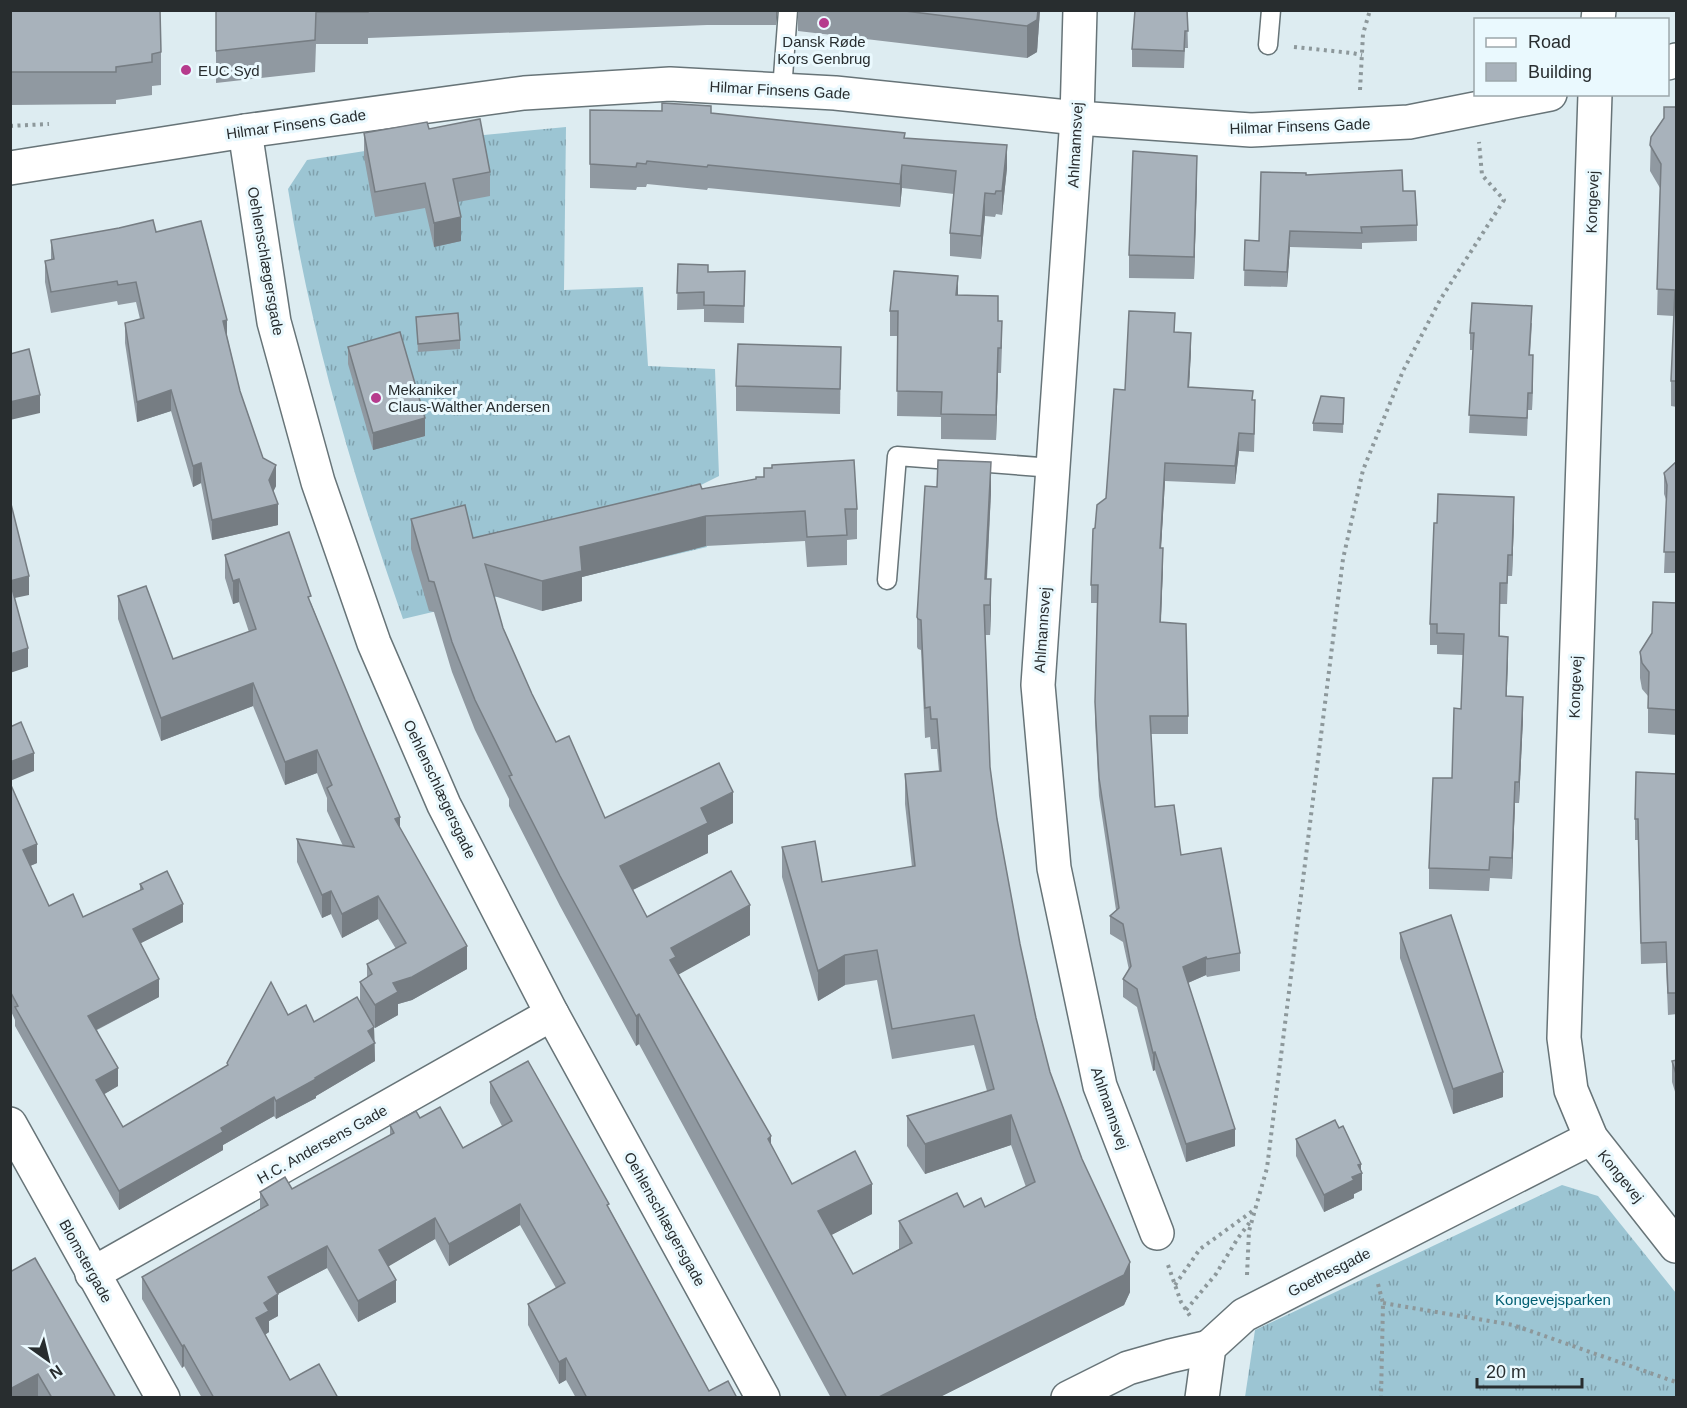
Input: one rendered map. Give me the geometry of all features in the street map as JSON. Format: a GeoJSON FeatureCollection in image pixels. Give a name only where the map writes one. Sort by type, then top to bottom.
{"type":"FeatureCollection","features":[{"type":"Feature","properties":{"kind":"street","name":"Ahlmannsvej"},"geometry":{"type":"LineString","coordinates":[[1080,10],[1077,118],[1038,685],[1054,868],[1100,1086],[1157,1233]]}},
{"type":"Feature","properties":{"kind":"street","name":"Hilmar Finsens Gade"},"geometry":{"type":"LineString","coordinates":[[10,168],[245,131],[524,93],[670,84],[835,93],[1077,118],[1251,130],[1409,122],[1540,96]]}},
{"type":"Feature","properties":{"kind":"street","name":"Kongevej"},"geometry":{"type":"LineString","coordinates":[[1595,96],[1564,1038],[1571,1090],[1590,1138],[1677,1246]]}},
{"type":"Feature","properties":{"kind":"street","name":"Oehlenschlægersgade"},"geometry":{"type":"LineString","coordinates":[[245,131],[274,322],[318,482],[374,643],[444,805],[552,1014],[763,1398]]}},
{"type":"Feature","properties":{"kind":"street","name":"H.C. Andersens Gade"},"geometry":{"type":"LineString","coordinates":[[92,1274],[552,1014]]}},
{"type":"Feature","properties":{"kind":"street","name":"Blomstergade"},"geometry":{"type":"LineString","coordinates":[[10,1124],[163,1398]]}},
{"type":"Feature","properties":{"kind":"street","name":"Goethesgade"},"geometry":{"type":"LineString","coordinates":[[1068,1398],[1128,1368],[1209,1347],[1244,1315],[1590,1138]]}},
{"type":"Feature","properties":{"kind":"street"},"geometry":{"type":"LineString","coordinates":[[1202,1398],[1209,1347]]}},
{"type":"Feature","properties":{"kind":"lane"},"geometry":{"type":"LineString","coordinates":[[782,90],[788,10]]}},
{"type":"Feature","properties":{"kind":"lane"},"geometry":{"type":"LineString","coordinates":[[1268,45],[1271,10]]}},
{"type":"Feature","properties":{"kind":"lane"},"geometry":{"type":"LineString","coordinates":[[887,580],[897,456],[1053,468]]}},
{"type":"Feature","properties":{"kind":"path"},"geometry":{"type":"LineString","coordinates":[[1358,124],[1363,34],[1370,10]]}},
{"type":"Feature","properties":{"kind":"path"},"geometry":{"type":"LineString","coordinates":[[1325,50],[1362,55]]}},
{"type":"Feature","properties":{"kind":"path"},"geometry":{"type":"LineString","coordinates":[[1244,1315],[1249,1231],[1267,1168],[1343,559],[1363,470],[1403,371],[1440,300],[1504,200],[1482,175],[1480,145]]}},
{"type":"Feature","properties":{"kind":"path"},"geometry":{"type":"LineString","coordinates":[[1175,1285],[1200,1248],[1255,1210]]}},
{"type":"Feature","properties":{"kind":"path"},"geometry":{"type":"LineString","coordinates":[[1186,1310],[1216,1274],[1252,1219]]}},
{"type":"Feature","properties":{"kind":"path"},"geometry":{"type":"LineString","coordinates":[[1157,1233],[1181,1302],[1209,1347]]}},
{"type":"Feature","properties":{"kind":"path"},"geometry":{"type":"LineString","coordinates":[[1381,1398],[1383,1303],[1513,1325],[1677,1382]]}},
{"type":"Feature","properties":{"kind":"green space"},"geometry":{"type":"Polygon","coordinates":[[[566,127],[564,290],[643,287],[648,366],[715,369],[719,476],[695,488],[707,547],[403,619],[336,407],[309,299],[288,189],[307,160],[442,139],[566,127]]]}},
{"type":"Feature","properties":{"kind":"green space","name":"Kongevejsparken"},"geometry":{"type":"Polygon","coordinates":[[[1562,1185],[1598,1196],[1676,1293],[1676,1397],[1245,1397],[1255,1330],[1562,1185]]]}},
{"type":"Feature","properties":{"kind":"building"},"geometry":{"type":"Polygon","coordinates":[[[10,10],[160,10],[161,52],[152,54],[152,62],[116,67],[116,72],[10,72],[10,10]]]}},
{"type":"Feature","properties":{"kind":"building"},"geometry":{"type":"Polygon","coordinates":[[[216,10],[368,10],[368,12],[316,12],[315,40],[216,51],[216,10]]]}},
{"type":"Feature","properties":{"kind":"building"},"geometry":{"type":"Polygon","coordinates":[[[897,10],[1038,10],[1037,20],[1027,26],[897,10]]]}},
{"type":"Feature","properties":{"kind":"building"},"geometry":{"type":"Polygon","coordinates":[[[1135,10],[1187,10],[1188,31],[1185,31],[1184,51],[1132,49],[1135,10]]]}},
{"type":"Feature","properties":{"kind":"building"},"geometry":{"type":"Polygon","coordinates":[[[662,103],[711,106],[711,113],[905,133],[904,138],[1007,145],[1002,191],[996,191],[995,194],[985,193],[981,236],[950,233],[956,171],[902,165],[900,184],[647,161],[646,164],[637,163],[636,167],[590,164],[590,110],[662,111],[662,103]]]}},
{"type":"Feature","properties":{"kind":"building"},"geometry":{"type":"Polygon","coordinates":[[[1664,107],[1677,107],[1677,381],[1671,381],[1675,290],[1657,289],[1661,164],[1650,145],[1651,137],[1664,118],[1664,107]]]}},
{"type":"Feature","properties":{"kind":"building"},"geometry":{"type":"Polygon","coordinates":[[[480,119],[490,172],[453,179],[461,217],[434,223],[425,183],[375,192],[364,133],[427,122],[429,129],[480,119]]]}},
{"type":"Feature","properties":{"kind":"building"},"geometry":{"type":"Polygon","coordinates":[[[1133,151],[1197,156],[1194,257],[1129,255],[1133,151]]]}},
{"type":"Feature","properties":{"kind":"building"},"geometry":{"type":"Polygon","coordinates":[[[1402,170],[1403,191],[1415,191],[1417,225],[1361,227],[1362,233],[1290,231],[1287,272],[1244,270],[1245,240],[1259,241],[1261,172],[1306,173],[1306,175],[1402,170]]]}},
{"type":"Feature","properties":{"kind":"building"},"geometry":{"type":"Polygon","coordinates":[[[153,220],[156,232],[201,221],[227,320],[223,321],[240,391],[263,458],[276,465],[269,480],[278,504],[212,520],[201,463],[193,466],[171,390],[137,402],[125,323],[144,318],[136,282],[118,285],[117,281],[51,292],[45,261],[54,259],[51,240],[153,220]]]}},
{"type":"Feature","properties":{"kind":"building"},"geometry":{"type":"Polygon","coordinates":[[[678,264],[708,265],[708,272],[745,271],[744,306],[704,305],[704,292],[677,293],[678,264]]]}},
{"type":"Feature","properties":{"kind":"building"},"geometry":{"type":"Polygon","coordinates":[[[894,271],[958,276],[956,295],[998,296],[998,321],[1002,321],[1001,348],[998,348],[996,415],[941,414],[942,392],[897,391],[898,311],[890,311],[894,271]]]}},
{"type":"Feature","properties":{"kind":"building"},"geometry":{"type":"Polygon","coordinates":[[[1472,303],[1532,306],[1529,355],[1533,355],[1532,393],[1528,393],[1527,418],[1469,415],[1474,333],[1470,333],[1472,303]]]}},
{"type":"Feature","properties":{"kind":"building"},"geometry":{"type":"Polygon","coordinates":[[[1129,311],[1175,313],[1174,332],[1191,333],[1188,387],[1253,391],[1252,400],[1255,400],[1254,434],[1239,433],[1235,466],[1165,463],[1160,548],[1163,548],[1160,622],[1186,624],[1188,716],[1150,716],[1155,807],[1174,805],[1181,855],[1221,848],[1240,953],[1207,959],[1206,957],[1183,967],[1235,1129],[1186,1144],[1155,1052],[1153,1053],[1137,989],[1123,979],[1131,966],[1123,924],[1110,916],[1119,908],[1099,778],[1095,702],[1098,585],[1091,585],[1093,529],[1095,528],[1097,505],[1106,498],[1114,389],[1125,390],[1129,311]]]}},
{"type":"Feature","properties":{"kind":"building"},"geometry":{"type":"Polygon","coordinates":[[[458,313],[460,340],[418,344],[416,317],[458,313]]]}},
{"type":"Feature","properties":{"kind":"building"},"geometry":{"type":"Polygon","coordinates":[[[400,332],[425,418],[373,433],[348,347],[400,332]]]}},
{"type":"Feature","properties":{"kind":"building"},"geometry":{"type":"Polygon","coordinates":[[[738,344],[841,347],[840,389],[736,386],[738,344]]]}},
{"type":"Feature","properties":{"kind":"building"},"geometry":{"type":"Polygon","coordinates":[[[29,349],[40,395],[10,402],[10,354],[29,349]]]}},
{"type":"Feature","properties":{"kind":"building"},"geometry":{"type":"Polygon","coordinates":[[[1321,396],[1344,398],[1343,424],[1313,423],[1321,396]]]}},
{"type":"Feature","properties":{"kind":"building"},"geometry":{"type":"Polygon","coordinates":[[[854,460],[857,509],[845,509],[847,535],[807,537],[805,511],[706,516],[580,547],[582,571],[542,581],[485,564],[503,628],[532,694],[556,742],[569,736],[605,818],[719,763],[733,792],[701,808],[708,823],[620,866],[647,917],[731,871],[750,905],[671,948],[676,957],[670,960],[771,1136],[768,1139],[792,1184],[855,1151],[872,1184],[818,1211],[853,1274],[912,1243],[899,1221],[957,1193],[964,1207],[981,1198],[985,1207],[1035,1182],[1011,1115],[925,1144],[907,1116],[994,1089],[974,1015],[892,1029],[877,950],[845,955],[818,971],[782,847],[815,841],[822,882],[915,866],[905,774],[941,771],[937,719],[931,719],[930,707],[925,708],[921,620],[917,617],[925,486],[937,487],[938,460],[991,462],[985,579],[991,579],[990,605],[984,605],[990,767],[997,819],[1020,944],[1050,1072],[1082,1159],[1130,1262],[1124,1275],[877,1398],[847,1398],[639,1014],[636,1016],[560,876],[509,776],[512,775],[475,700],[452,642],[434,582],[429,581],[411,519],[465,505],[473,538],[700,484],[702,489],[756,479],[756,477],[764,477],[764,468],[772,468],[772,465],[854,460]]]}},
{"type":"Feature","properties":{"kind":"building"},"geometry":{"type":"Polygon","coordinates":[[[1677,461],[1677,552],[1664,552],[1667,485],[1664,473],[1677,461]]]}},
{"type":"Feature","properties":{"kind":"building"},"geometry":{"type":"Polygon","coordinates":[[[1438,494],[1514,497],[1512,555],[1508,555],[1507,583],[1500,583],[1499,636],[1508,637],[1506,696],[1523,697],[1519,782],[1515,782],[1512,858],[1490,857],[1489,870],[1429,868],[1433,778],[1452,778],[1454,708],[1461,709],[1464,634],[1437,633],[1437,624],[1430,624],[1434,523],[1437,523],[1438,494]]]}},
{"type":"Feature","properties":{"kind":"building"},"geometry":{"type":"Polygon","coordinates":[[[10,500],[29,576],[10,581],[10,500]]]}},
{"type":"Feature","properties":{"kind":"building"},"geometry":{"type":"Polygon","coordinates":[[[289,532],[311,596],[308,597],[400,817],[395,819],[467,946],[412,977],[393,983],[398,992],[375,1005],[360,982],[372,974],[367,964],[406,943],[378,896],[342,914],[331,891],[322,895],[297,839],[354,847],[327,788],[332,785],[317,750],[285,762],[253,683],[161,718],[118,596],[146,586],[173,659],[256,629],[239,579],[233,581],[225,555],[289,532]]]}},
{"type":"Feature","properties":{"kind":"building"},"geometry":{"type":"Polygon","coordinates":[[[10,581],[28,648],[10,654],[10,581]]]}},
{"type":"Feature","properties":{"kind":"building"},"geometry":{"type":"Polygon","coordinates":[[[1653,602],[1677,603],[1677,710],[1648,708],[1649,672],[1642,663],[1640,652],[1652,633],[1653,602]]]}},
{"type":"Feature","properties":{"kind":"building"},"geometry":{"type":"Polygon","coordinates":[[[21,722],[34,753],[10,762],[10,727],[21,722]]]}},
{"type":"Feature","properties":{"kind":"building"},"geometry":{"type":"Polygon","coordinates":[[[1636,772],[1677,774],[1677,993],[1668,993],[1666,942],[1641,943],[1638,819],[1635,819],[1636,772]]]}},
{"type":"Feature","properties":{"kind":"building"},"geometry":{"type":"Polygon","coordinates":[[[10,783],[37,844],[23,850],[49,906],[73,894],[83,917],[143,889],[140,884],[167,871],[183,904],[133,929],[159,979],[88,1016],[118,1068],[96,1080],[123,1127],[228,1065],[227,1063],[271,982],[288,1015],[306,1005],[314,1022],[357,997],[374,1027],[368,1031],[375,1043],[276,1101],[274,1097],[221,1128],[223,1132],[119,1191],[15,1007],[18,1006],[10,991],[10,783]]]}},
{"type":"Feature","properties":{"kind":"building"},"geometry":{"type":"Polygon","coordinates":[[[1451,915],[1503,1072],[1453,1089],[1400,933],[1451,915]]]}},
{"type":"Feature","properties":{"kind":"building"},"geometry":{"type":"Polygon","coordinates":[[[1677,1060],[1677,1077],[1672,1061],[1677,1060]]]}},
{"type":"Feature","properties":{"kind":"building"},"geometry":{"type":"Polygon","coordinates":[[[528,1061],[609,1204],[607,1205],[709,1391],[728,1381],[737,1398],[587,1398],[566,1358],[559,1362],[528,1304],[565,1283],[520,1204],[449,1244],[435,1218],[379,1250],[396,1280],[358,1301],[327,1246],[268,1277],[278,1294],[264,1303],[269,1311],[256,1318],[290,1380],[319,1364],[338,1398],[214,1398],[142,1277],[268,1205],[260,1192],[285,1177],[292,1189],[394,1133],[390,1125],[416,1111],[420,1118],[440,1107],[463,1148],[512,1121],[490,1082],[528,1061]]]}},
{"type":"Feature","properties":{"kind":"building"},"geometry":{"type":"Polygon","coordinates":[[[1335,1120],[1339,1128],[1343,1126],[1361,1164],[1358,1165],[1362,1173],[1352,1177],[1354,1180],[1324,1195],[1296,1139],[1335,1120]]]}},
{"type":"Feature","properties":{"kind":"building"},"geometry":{"type":"Polygon","coordinates":[[[35,1258],[116,1398],[52,1398],[38,1374],[10,1389],[10,1272],[35,1258]]]}},
{"type":"Feature","properties":{"kind":"place","name":"Dansk Røde Kors Genbrug"},"geometry":{"type":"Point","coordinates":[824,23]}},
{"type":"Feature","properties":{"kind":"place","name":"EUC Syd"},"geometry":{"type":"Point","coordinates":[186,70]}},
{"type":"Feature","properties":{"kind":"place","name":"Mekaniker Claus-Walther Andersen"},"geometry":{"type":"Point","coordinates":[376,398]}}]}
